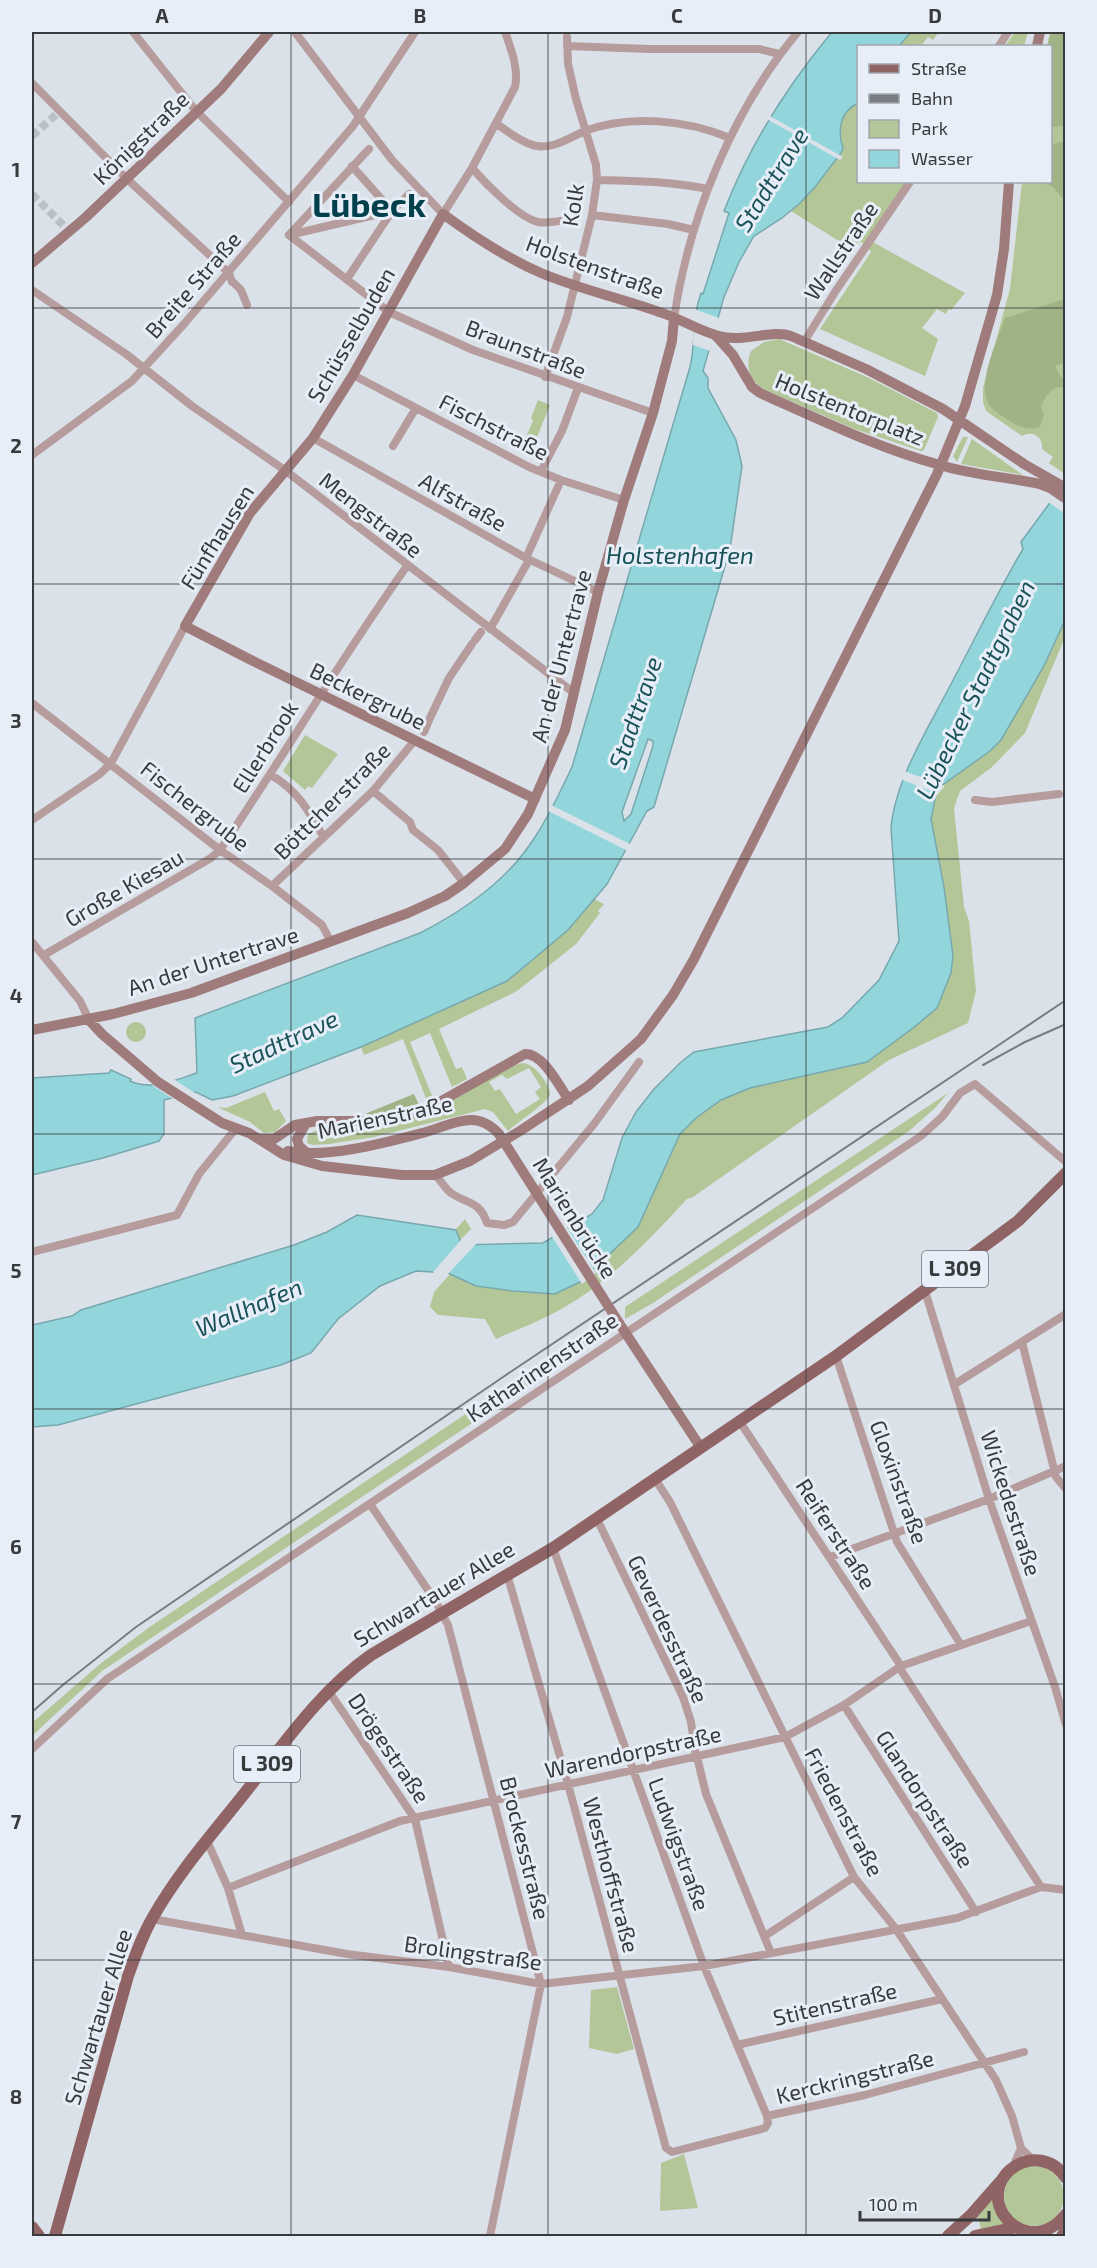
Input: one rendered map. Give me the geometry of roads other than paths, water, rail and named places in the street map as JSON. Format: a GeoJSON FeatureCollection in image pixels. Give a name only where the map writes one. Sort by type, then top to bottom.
{"type":"FeatureCollection","features":[{"type":"Feature","properties":{"kind":"main road","name":"Königstraße"},"geometry":{"type":"LineString","coordinates":[[32,263],[70,232],[221,89],[269,32]]}},
{"type":"Feature","properties":{"kind":"main road"},"geometry":{"type":"LineString","coordinates":[[89,1020],[139,1066],[204,1109],[284,1155],[322,1166],[402,1175],[435,1175],[470,1161],[569,1100],[641,1039],[694,959],[941,466],[961,419],[996,295],[1004,249],[1009,183]]}},
{"type":"Feature","properties":{"kind":"main road","name":"Holstenstraße"},"geometry":{"type":"LineString","coordinates":[[443,214],[520,263],[574,285],[674,318],[715,335]]}},
{"type":"Feature","properties":{"kind":"main road","name":"Schüsselbuden"},"geometry":{"type":"LineString","coordinates":[[286,471],[313,438],[353,375],[443,214]]}},
{"type":"Feature","properties":{"kind":"main road","name":"An der Untertrave"},"geometry":{"type":"LineString","coordinates":[[32,1030],[89,1020],[191,993],[408,914],[445,896],[505,849],[535,799],[565,730],[598,592],[624,500],[653,413],[672,341],[674,318]]}},
{"type":"Feature","properties":{"kind":"main road","name":"Holstentorplatz"},"geometry":{"type":"LineString","coordinates":[[715,335],[742,339],[781,333],[866,369],[961,419],[1052,484]]}},
{"type":"Feature","properties":{"kind":"main road","name":"Holstentorplatz"},"geometry":{"type":"LineString","coordinates":[[715,335],[730,350],[747,381],[755,390],[855,435],[941,466],[1052,484]]}},
{"type":"Feature","properties":{"kind":"main road","name":"Fünfhausen"},"geometry":{"type":"LineString","coordinates":[[185,626],[250,513],[286,471]]}},
{"type":"Feature","properties":{"kind":"main road"},"geometry":{"type":"LineString","coordinates":[[1052,484],[1065,488]]}},
{"type":"Feature","properties":{"kind":"main road"},"geometry":{"type":"LineString","coordinates":[[1052,484],[1065,499]]}},
{"type":"Feature","properties":{"kind":"main road","name":"Beckergrube"},"geometry":{"type":"LineString","coordinates":[[185,626],[320,694],[420,736],[535,799]]}},
{"type":"Feature","properties":{"kind":"main road"},"geometry":{"type":"LineString","coordinates":[[260,1140],[274,1139],[295,1125],[317,1121],[387,1121],[410,1115],[436,1104],[519,1056],[529,1053],[542,1060],[569,1100]]}},
{"type":"Feature","properties":{"kind":"main road","name":"Marienstraße"},"geometry":{"type":"LineString","coordinates":[[276,1149],[307,1153],[342,1150],[410,1136],[467,1120],[488,1124],[499,1134]]}},
{"type":"Feature","properties":{"kind":"main road"},"geometry":{"type":"LineString","coordinates":[[306,1123],[297,1139],[299,1146],[307,1153]]}},
{"type":"Feature","properties":{"kind":"main road","name":"Marienbrücke"},"geometry":{"type":"LineString","coordinates":[[499,1134],[622,1328]]}},
{"type":"Feature","properties":{"kind":"main road"},"geometry":{"type":"LineString","coordinates":[[342,1150],[344,1161],[359,1170]]}},
{"type":"Feature","properties":{"kind":"main road","name":"Schwartauer Allee"},"geometry":{"type":"LineString","coordinates":[[55,2236],[128,1976],[152,1918],[172,1886],[328,1689],[371,1655],[553,1548],[836,1356],[1018,1221],[1065,1175]]}},
{"type":"Feature","properties":{"kind":"main road"},"geometry":{"type":"LineString","coordinates":[[622,1328],[701,1448]]}},
{"type":"Feature","properties":{"kind":"main road"},"geometry":{"type":"LineString","coordinates":[[948,2236],[971,2215],[1013,2167],[1024,2161],[1049,2163],[1065,2177]]}},
{"type":"Feature","properties":{"kind":"main road"},"geometry":{"type":"LineString","coordinates":[[1001,2181],[998,2196],[1000,2208],[1006,2219],[1023,2232]]}},
{"type":"Feature","properties":{"kind":"main road"},"geometry":{"type":"LineString","coordinates":[[1057,2231],[1065,2214]]}},
{"type":"Feature","properties":{"kind":"main road"},"geometry":{"type":"LineString","coordinates":[[32,2227],[39,2236]]}},
{"type":"Feature","properties":{"kind":"main road"},"geometry":{"type":"LineString","coordinates":[[977,2236],[1057,2231],[1062,2236]]}},
{"type":"Feature","properties":{"kind":"main road"},"geometry":{"type":"LineString","coordinates":[[977,2236],[1002,2236]]}},
{"type":"Feature","properties":{"kind":"street"},"geometry":{"type":"LineString","coordinates":[[133,32],[196,111],[289,202]]}},
{"type":"Feature","properties":{"kind":"street"},"geometry":{"type":"LineString","coordinates":[[296,32],[392,159],[443,214],[497,124],[516,81],[513,55],[505,32]]}},
{"type":"Feature","properties":{"kind":"street","name":"Breite Straße"},"geometry":{"type":"LineString","coordinates":[[32,455],[132,381],[144,368],[229,273],[361,116],[415,32]]}},
{"type":"Feature","properties":{"kind":"street"},"geometry":{"type":"LineString","coordinates":[[674,318],[694,230],[708,189],[730,138],[779,54],[798,32]]}},
{"type":"Feature","properties":{"kind":"street"},"geometry":{"type":"LineString","coordinates":[[1000,45],[1008,32]]}},
{"type":"Feature","properties":{"kind":"street","name":"Kolk"},"geometry":{"type":"LineString","coordinates":[[545,376],[567,317],[592,215],[597,180],[596,165],[568,64],[567,42],[759,49],[779,54]]}},
{"type":"Feature","properties":{"kind":"street"},"geometry":{"type":"LineString","coordinates":[[32,83],[127,179],[229,273],[233,283],[241,290],[247,305]]}},
{"type":"Feature","properties":{"kind":"street"},"geometry":{"type":"LineString","coordinates":[[497,124],[538,146],[561,143],[586,131],[630,122],[697,127],[730,138]]}},
{"type":"Feature","properties":{"kind":"street"},"geometry":{"type":"LineString","coordinates":[[289,235],[369,149]]}},
{"type":"Feature","properties":{"kind":"street"},"geometry":{"type":"LineString","coordinates":[[352,166],[392,211]]}},
{"type":"Feature","properties":{"kind":"street"},"geometry":{"type":"LineString","coordinates":[[472,168],[484,183],[506,202],[539,222],[576,218]]}},
{"type":"Feature","properties":{"kind":"street"},"geometry":{"type":"LineString","coordinates":[[597,180],[666,182],[708,189]]}},
{"type":"Feature","properties":{"kind":"street","name":"Wallstraße"},"geometry":{"type":"LineString","coordinates":[[804,342],[820,314],[909,183]]}},
{"type":"Feature","properties":{"kind":"street"},"geometry":{"type":"LineString","coordinates":[[350,280],[392,211],[409,194]]}},
{"type":"Feature","properties":{"kind":"street"},"geometry":{"type":"LineString","coordinates":[[289,235],[392,211]]}},
{"type":"Feature","properties":{"kind":"street"},"geometry":{"type":"LineString","coordinates":[[592,215],[668,224],[694,230]]}},
{"type":"Feature","properties":{"kind":"street","name":"Braunstraße"},"geometry":{"type":"LineString","coordinates":[[289,235],[389,312],[473,350],[653,413]]}},
{"type":"Feature","properties":{"kind":"street","name":"Mengstraße"},"geometry":{"type":"LineString","coordinates":[[32,290],[126,354],[192,406],[286,471],[484,630],[574,693]]}},
{"type":"Feature","properties":{"kind":"street","name":"Fischstraße"},"geometry":{"type":"LineString","coordinates":[[353,375],[541,471],[561,480],[624,500]]}},
{"type":"Feature","properties":{"kind":"street"},"geometry":{"type":"LineString","coordinates":[[541,471],[562,431],[578,388]]}},
{"type":"Feature","properties":{"kind":"street"},"geometry":{"type":"LineString","coordinates":[[393,446],[416,408]]}},
{"type":"Feature","properties":{"kind":"street","name":"Alfstraße"},"geometry":{"type":"LineString","coordinates":[[313,438],[527,559],[598,592]]}},
{"type":"Feature","properties":{"kind":"street","name":"Böttcherstraße"},"geometry":{"type":"LineString","coordinates":[[272,886],[373,791],[420,736],[449,678],[473,642],[484,630],[527,559],[561,480]]}},
{"type":"Feature","properties":{"kind":"street","name":"Ellerbrook"},"geometry":{"type":"LineString","coordinates":[[220,850],[271,775],[368,620],[407,566]]}},
{"type":"Feature","properties":{"kind":"street"},"geometry":{"type":"LineString","coordinates":[[32,820],[100,774],[111,763],[185,626]]}},
{"type":"Feature","properties":{"kind":"street","name":"Fischergrube"},"geometry":{"type":"LineString","coordinates":[[32,703],[220,850],[272,886],[322,925],[331,942]]}},
{"type":"Feature","properties":{"kind":"street"},"geometry":{"type":"LineString","coordinates":[[271,775],[298,795],[323,836]]}},
{"type":"Feature","properties":{"kind":"street"},"geometry":{"type":"LineString","coordinates":[[373,791],[410,822],[413,830],[438,850],[464,883]]}},
{"type":"Feature","properties":{"kind":"street"},"geometry":{"type":"LineString","coordinates":[[975,800],[992,802],[1059,794]]}},
{"type":"Feature","properties":{"kind":"street","name":"Große Kiesau"},"geometry":{"type":"LineString","coordinates":[[44,955],[211,858],[220,850]]}},
{"type":"Feature","properties":{"kind":"street"},"geometry":{"type":"LineString","coordinates":[[32,942],[80,1002],[89,1020]]}},
{"type":"Feature","properties":{"kind":"street"},"geometry":{"type":"LineString","coordinates":[[435,1175],[450,1193],[474,1204],[484,1213],[487,1223],[504,1226],[513,1222],[594,1124],[639,1062]]}},
{"type":"Feature","properties":{"kind":"street","name":"Katharinenstraße"},"geometry":{"type":"LineString","coordinates":[[32,1749],[106,1679],[370,1503],[622,1328],[921,1136],[942,1117],[960,1093],[975,1084],[1065,1161]]}},
{"type":"Feature","properties":{"kind":"street"},"geometry":{"type":"LineString","coordinates":[[32,1252],[177,1215],[198,1174],[235,1127]]}},
{"type":"Feature","properties":{"kind":"street","name":"Wickedestraße"},"geometry":{"type":"LineString","coordinates":[[925,1291],[989,1499],[1055,1687],[1065,1725]]}},
{"type":"Feature","properties":{"kind":"street"},"geometry":{"type":"LineString","coordinates":[[955,1384],[1065,1314]]}},
{"type":"Feature","properties":{"kind":"street"},"geometry":{"type":"LineString","coordinates":[[1022,1342],[1056,1477],[1065,1489]]}},
{"type":"Feature","properties":{"kind":"street","name":"Gloxinstraße"},"geometry":{"type":"LineString","coordinates":[[836,1356],[894,1534],[961,1645]]}},
{"type":"Feature","properties":{"kind":"street","name":"Reiferstraße"},"geometry":{"type":"LineString","coordinates":[[740,1422],[830,1557],[1041,1887]]}},
{"type":"Feature","properties":{"kind":"street"},"geometry":{"type":"LineString","coordinates":[[830,1557],[989,1499],[1065,1466]]}},
{"type":"Feature","properties":{"kind":"street","name":"Friedenstraße"},"geometry":{"type":"LineString","coordinates":[[655,1479],[670,1502],[854,1876],[896,1929],[996,2080],[1012,2116],[1021,2148]]}},
{"type":"Feature","properties":{"kind":"street","name":"Brockesstraße"},"geometry":{"type":"LineString","coordinates":[[370,1503],[443,1613],[452,1636],[542,1984],[490,2236]]}},
{"type":"Feature","properties":{"kind":"street","name":"Geverdesstraße"},"geometry":{"type":"LineString","coordinates":[[597,1519],[683,1697],[691,1722],[706,1794],[771,1953]]}},
{"type":"Feature","properties":{"kind":"street","name":"Ludwigstraße"},"geometry":{"type":"LineString","coordinates":[[553,1548],[704,1966],[767,2116]]}},
{"type":"Feature","properties":{"kind":"street","name":"Westhoffstraße"},"geometry":{"type":"LineString","coordinates":[[507,1574],[568,1784],[669,2151]]}},
{"type":"Feature","properties":{"kind":"street","name":"Warendorpstraße"},"geometry":{"type":"LineString","coordinates":[[228,1888],[400,1821],[785,1737],[844,1705],[900,1667],[1031,1621]]}},
{"type":"Feature","properties":{"kind":"street"},"geometry":{"type":"LineString","coordinates":[[1055,1687],[1065,1684]]}},
{"type":"Feature","properties":{"kind":"street","name":"Drögestraße"},"geometry":{"type":"LineString","coordinates":[[328,1689],[415,1818],[449,1967]]}},
{"type":"Feature","properties":{"kind":"street","name":"Glandorpstraße"},"geometry":{"type":"LineString","coordinates":[[844,1705],[976,1912]]}},
{"type":"Feature","properties":{"kind":"street"},"geometry":{"type":"LineString","coordinates":[[207,1841],[228,1888],[242,1935]]}},
{"type":"Feature","properties":{"kind":"street"},"geometry":{"type":"LineString","coordinates":[[765,1936],[854,1876]]}},
{"type":"Feature","properties":{"kind":"street"},"geometry":{"type":"LineString","coordinates":[[1041,1887],[1065,1890]]}},
{"type":"Feature","properties":{"kind":"street","name":"Brolingstraße"},"geometry":{"type":"LineString","coordinates":[[152,1918],[347,1953],[449,1967],[542,1984],[704,1966],[896,1929],[976,1912],[1041,1887]]}},
{"type":"Feature","properties":{"kind":"street","name":"Stitenstraße"},"geometry":{"type":"LineString","coordinates":[[737,2045],[942,1999]]}},
{"type":"Feature","properties":{"kind":"street","name":"Kerckringstraße"},"geometry":{"type":"LineString","coordinates":[[669,2151],[765,2128],[768,2123],[767,2116],[865,2095],[1024,2052]]}},
{"type":"Feature","properties":{"kind":"street"},"geometry":{"type":"LineString","coordinates":[[1013,2167],[1021,2148],[1034,2160]]}},
{"type":"Feature","properties":{"kind":"water","name":"Holstenhafen"},"geometry":{"type":"Polygon","coordinates":[[[832,32],[911,32],[900,45],[857,45],[857,104],[847,111],[840,128],[843,148],[841,153],[799,204],[754,236],[739,262],[724,297],[703,371],[708,378],[708,388],[736,440],[742,466],[730,549],[654,807],[647,811],[607,884],[568,930],[507,981],[361,1047],[233,1096],[212,1100],[196,1092],[164,1100],[164,1134],[159,1141],[103,1158],[32,1175],[32,1078],[109,1073],[111,1070],[138,1084],[155,1085],[197,1073],[195,1018],[420,933],[468,905],[497,882],[533,840],[572,767],[690,367],[698,302],[701,293],[703,294],[729,213],[724,211],[758,139],[800,73],[832,32]],[[648,739],[622,812],[624,821],[631,814],[653,741],[648,739]]]}},
{"type":"Feature","properties":{"kind":"water"},"geometry":{"type":"Polygon","coordinates":[[[1065,472],[1064,622],[1044,666],[1001,740],[990,751],[937,789],[931,819],[944,887],[953,956],[951,973],[937,1008],[867,1062],[750,1088],[721,1100],[696,1118],[680,1134],[638,1227],[580,1282],[555,1294],[476,1286],[448,1273],[416,1271],[380,1286],[338,1319],[311,1353],[281,1365],[58,1425],[32,1427],[32,1325],[72,1316],[81,1310],[294,1245],[327,1232],[357,1215],[456,1230],[462,1245],[543,1243],[592,1214],[603,1200],[622,1138],[636,1112],[654,1089],[694,1052],[828,1027],[842,1018],[879,980],[899,941],[891,828],[899,791],[906,773],[923,736],[1023,549],[1021,542],[1049,504],[1065,472]]]}},
{"type":"Feature","properties":{"kind":"tunnel"},"geometry":{"type":"LineString","coordinates":[[32,136],[60,111]]}},
{"type":"Feature","properties":{"kind":"tunnel"},"geometry":{"type":"LineString","coordinates":[[32,194],[70,232]]}},
{"type":"Feature","properties":{"kind":"railway"},"geometry":{"type":"LineString","coordinates":[[32,1712],[136,1627],[506,1375],[1066,1000]]}},
{"type":"Feature","properties":{"kind":"railway"},"geometry":{"type":"LineString","coordinates":[[983,1065],[1025,1042],[1066,1024]]}},
{"type":"Feature","properties":{"kind":"district","name":"Lübeck"},"geometry":{"type":"Point","coordinates":[369,205]}},
{"type":"Feature","properties":{"kind":"water label","name":"Stadttrave"},"geometry":{"type":"Point","coordinates":[772,180]}},
{"type":"Feature","properties":{"kind":"water label","name":"Lübecker Stadtgraben"},"geometry":{"type":"Point","coordinates":[976,690]}},
{"type":"Feature","properties":{"kind":"water label","name":"Stadttrave"},"geometry":{"type":"Point","coordinates":[636,713]}},
{"type":"Feature","properties":{"kind":"water label","name":"Stadttrave"},"geometry":{"type":"Point","coordinates":[284,1042]}},
{"type":"Feature","properties":{"kind":"water label","name":"Wallhafen"},"geometry":{"type":"Point","coordinates":[249,1308]}}]}
